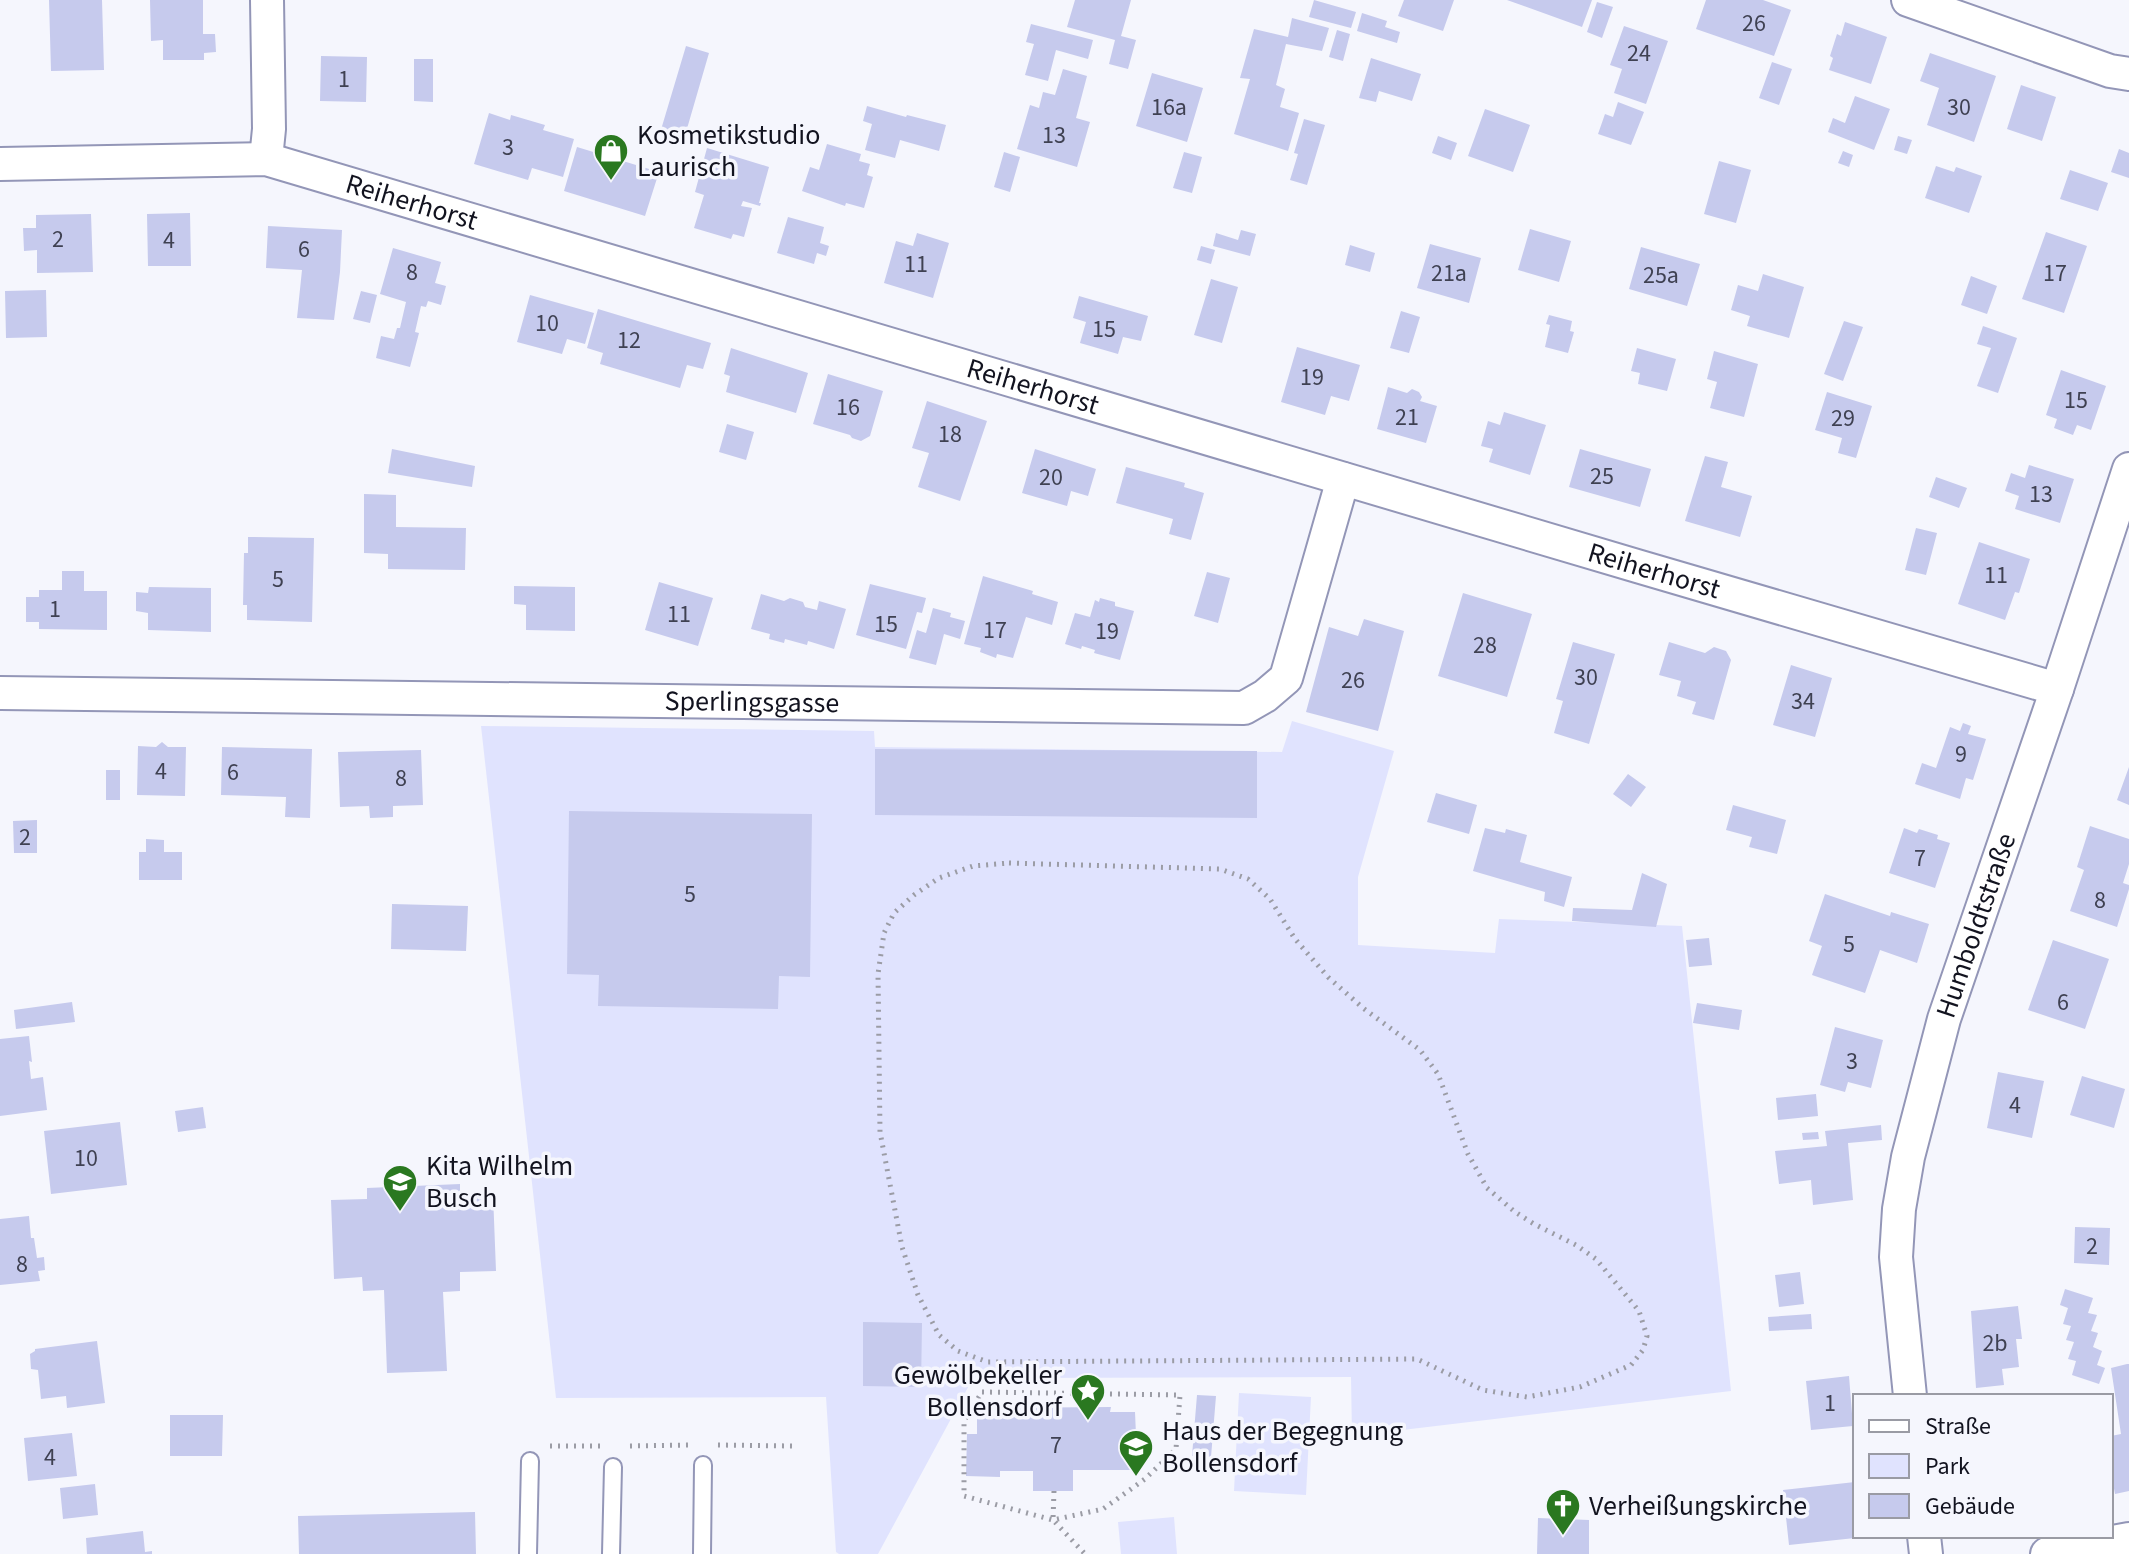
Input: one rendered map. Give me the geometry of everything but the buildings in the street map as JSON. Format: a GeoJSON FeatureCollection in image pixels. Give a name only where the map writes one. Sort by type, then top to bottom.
{"type":"FeatureCollection","features":[{"type":"Feature","properties":{"kind":"street"},"geometry":{"type":"LineString","coordinates":[[266,159],[269,129],[267,0]]}},
{"type":"Feature","properties":{"kind":"street"},"geometry":{"type":"LineString","coordinates":[[1908,0],[2110,71],[2129,74]]}},
{"type":"Feature","properties":{"kind":"street","name":"Reiherhorst"},"geometry":{"type":"LineString","coordinates":[[0,164],[266,159],[2057,689]]}},
{"type":"Feature","properties":{"kind":"street","name":"Humboldtstraße"},"geometry":{"type":"LineString","coordinates":[[1910,1394],[1896,1257],[1899,1209],[1908,1157],[1944,1019],[2129,469]]}},
{"type":"Feature","properties":{"kind":"street","name":"Sperlingsgasse"},"geometry":{"type":"LineString","coordinates":[[0,693],[1244,708],[1265,696],[1286,678],[1343,479]]}},
{"type":"Feature","properties":{"kind":"street"},"geometry":{"type":"LineString","coordinates":[[2047,1554],[2129,1539]]}},
{"type":"Feature","properties":{"kind":"lane"},"geometry":{"type":"LineString","coordinates":[[528,1554],[530,1461]]}},
{"type":"Feature","properties":{"kind":"lane"},"geometry":{"type":"LineString","coordinates":[[702,1554],[703,1465]]}},
{"type":"Feature","properties":{"kind":"lane"},"geometry":{"type":"LineString","coordinates":[[611,1554],[613,1467]]}},
{"type":"Feature","properties":{"kind":"path"},"geometry":{"type":"LineString","coordinates":[[1009,863],[1220,869],[1248,879],[1270,899],[1295,939],[1328,977],[1363,1008],[1420,1050],[1438,1074],[1468,1154],[1487,1188],[1515,1212],[1596,1259],[1639,1311],[1647,1336],[1643,1350],[1631,1365],[1580,1387],[1527,1397],[1483,1390],[1417,1359],[988,1362],[958,1351],[939,1335],[918,1295],[902,1247],[880,1132],[878,974],[884,933],[894,913],[914,895],[939,878],[973,866],[1009,863]]}},
{"type":"Feature","properties":{"kind":"path"},"geometry":{"type":"LineString","coordinates":[[1053,1520],[1103,1509],[1145,1479],[1176,1449],[1180,1395],[982,1392],[964,1421],[964,1496],[1053,1520],[1085,1554]]}},
{"type":"Feature","properties":{"kind":"path"},"geometry":{"type":"LineString","coordinates":[[627,1446],[701,1445]]}},
{"type":"Feature","properties":{"kind":"path"},"geometry":{"type":"LineString","coordinates":[[713,1445],[793,1446]]}},
{"type":"Feature","properties":{"kind":"path"},"geometry":{"type":"LineString","coordinates":[[540,1446],[614,1446]]}},
{"type":"Feature","properties":{"kind":"path"},"geometry":{"type":"LineString","coordinates":[[1053,1520],[1054,1491]]}},
{"type":"Feature","properties":{"kind":"green space"},"geometry":{"type":"Polygon","coordinates":[[[1292,721],[1394,751],[1358,877],[1358,945],[1495,953],[1499,919],[1682,926],[1731,1391],[1352,1436],[1351,1377],[973,1378],[878,1554],[836,1552],[826,1397],[556,1398],[481,726],[874,731],[875,747],[1282,752],[1292,721]]]}},
{"type":"Feature","properties":{"kind":"green space"},"geometry":{"type":"Polygon","coordinates":[[[1239,1393],[1311,1397],[1306,1495],[1234,1491],[1239,1393]]]}},
{"type":"Feature","properties":{"kind":"green space"},"geometry":{"type":"Polygon","coordinates":[[[1174,1517],[1177,1554],[1121,1554],[1118,1522],[1174,1517]]]}},
{"type":"Feature","properties":{"kind":"place","name":"Kosmetikstudio Laurisch"},"geometry":{"type":"Point","coordinates":[611,182]}},
{"type":"Feature","properties":{"kind":"place","name":"Kita Wilhelm Busch"},"geometry":{"type":"Point","coordinates":[400,1213]}},
{"type":"Feature","properties":{"kind":"place","name":"Gewölbekeller Bollensdorf"},"geometry":{"type":"Point","coordinates":[1088,1422]}},
{"type":"Feature","properties":{"kind":"place","name":"Haus der Begegnung Bollensdorf"},"geometry":{"type":"Point","coordinates":[1136,1478]}},
{"type":"Feature","properties":{"kind":"place","name":"Verheißungskirche"},"geometry":{"type":"Point","coordinates":[1563,1537]}}]}
